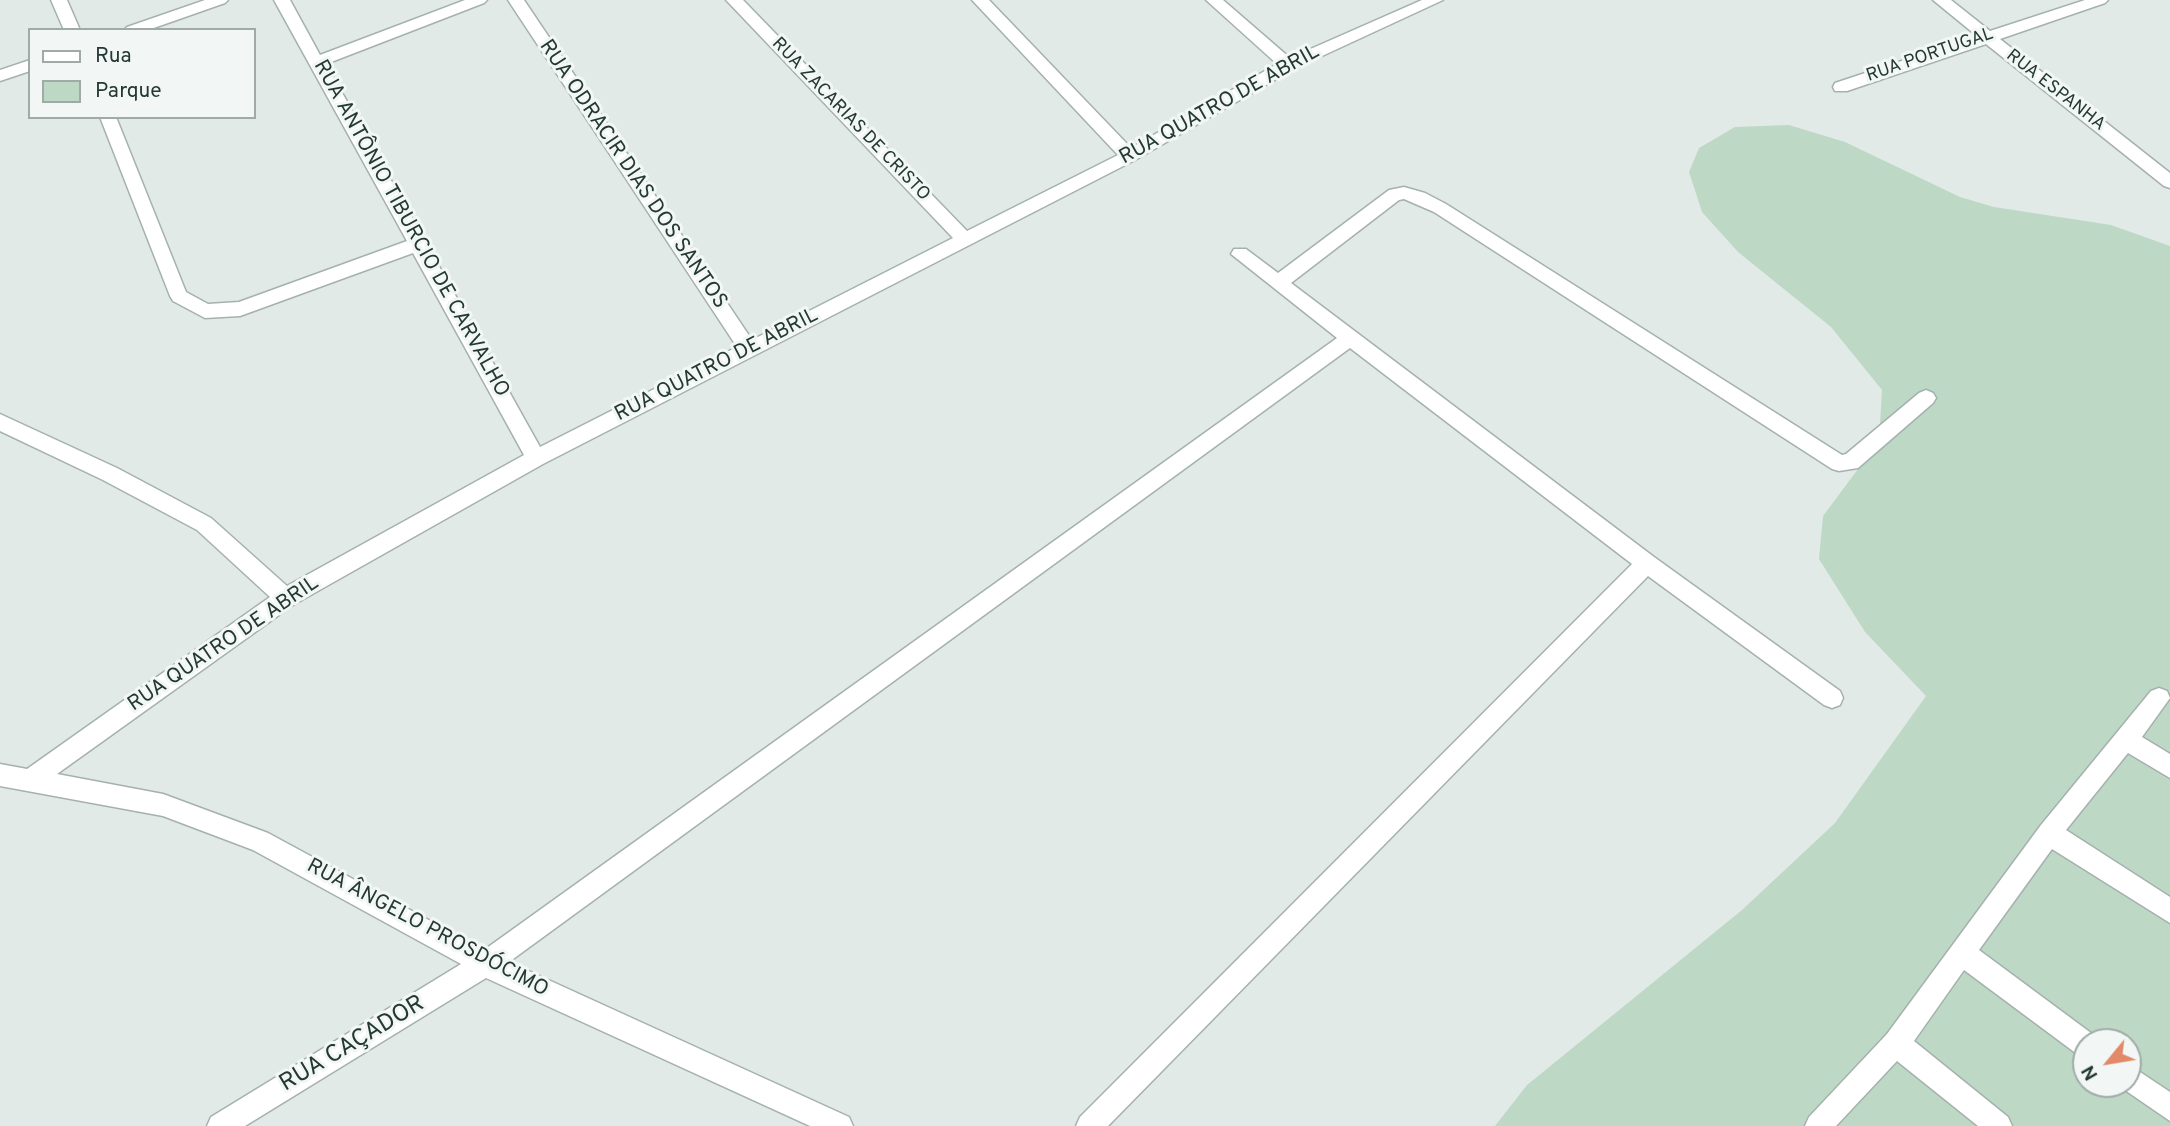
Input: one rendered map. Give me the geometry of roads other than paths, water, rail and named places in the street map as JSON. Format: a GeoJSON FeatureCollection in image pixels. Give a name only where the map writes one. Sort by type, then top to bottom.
{"type":"FeatureCollection","features":[{"type":"Feature","properties":{"kind":"street"},"geometry":{"type":"LineString","coordinates":[[60,0],[71,28]]}},
{"type":"Feature","properties":{"kind":"street"},"geometry":{"type":"LineString","coordinates":[[138,28],[220,0]]}},
{"type":"Feature","properties":{"kind":"street","name":"RUA ANTÔNIO TIBURCIO DE CARVALHO"},"geometry":{"type":"LineString","coordinates":[[282,0],[536,458]]}},
{"type":"Feature","properties":{"kind":"street"},"geometry":{"type":"LineString","coordinates":[[317,62],[479,0]]}},
{"type":"Feature","properties":{"kind":"street","name":"RUA ODRACIR DIAS DOS SANTOS"},"geometry":{"type":"LineString","coordinates":[[516,0],[748,349]]}},
{"type":"Feature","properties":{"kind":"street","name":"RUA ZACARIAS DE CRISTO"},"geometry":{"type":"LineString","coordinates":[[734,0],[967,240]]}},
{"type":"Feature","properties":{"kind":"street"},"geometry":{"type":"LineString","coordinates":[[980,0],[1129,156]]}},
{"type":"Feature","properties":{"kind":"street"},"geometry":{"type":"LineString","coordinates":[[1214,0],[1288,65]]}},
{"type":"Feature","properties":{"kind":"street","name":"RUA ESPANHA"},"geometry":{"type":"LineString","coordinates":[[1941,0],[2170,181]]}},
{"type":"Feature","properties":{"kind":"street","name":"RUA PORTUGAL"},"geometry":{"type":"LineString","coordinates":[[1841,87],[1986,36],[2100,0]]}},
{"type":"Feature","properties":{"kind":"street","name":"RUA QUATRO DE ABRIL"},"geometry":{"type":"LineString","coordinates":[[28,782],[285,598],[536,458],[1129,156],[1288,65],[1430,1]]}},
{"type":"Feature","properties":{"kind":"street"},"geometry":{"type":"LineString","coordinates":[[0,76],[28,66]]}},
{"type":"Feature","properties":{"kind":"street"},"geometry":{"type":"LineString","coordinates":[[109,119],[178,296],[205,311],[240,309],[418,244]]}},
{"type":"Feature","properties":{"kind":"street"},"geometry":{"type":"LineString","coordinates":[[1278,283],[1395,194],[1404,193],[1440,208],[1839,463],[1851,462],[1926,398]]}},
{"type":"Feature","properties":{"kind":"street"},"geometry":{"type":"LineString","coordinates":[[1240,254],[1647,563],[1832,698]]}},
{"type":"Feature","properties":{"kind":"street","name":"RUA CAÇADOR"},"geometry":{"type":"LineString","coordinates":[[220,1126],[485,964],[1350,338]]}},
{"type":"Feature","properties":{"kind":"street"},"geometry":{"type":"LineString","coordinates":[[0,422],[110,474],[204,524],[285,598]]}},
{"type":"Feature","properties":{"kind":"street"},"geometry":{"type":"LineString","coordinates":[[1089,1126],[1647,563]]}},
{"type":"Feature","properties":{"kind":"street"},"geometry":{"type":"LineString","coordinates":[[1818,1126],[1896,1043],[2049,832],[2160,698]]}},
{"type":"Feature","properties":{"kind":"street"},"geometry":{"type":"LineString","coordinates":[[2127,740],[2170,767]]}},
{"type":"Feature","properties":{"kind":"street","name":"RUA ÂNGELO PROSDÓCIMO"},"geometry":{"type":"LineString","coordinates":[[0,775],[163,805],[260,841],[485,964],[840,1126]]}},
{"type":"Feature","properties":{"kind":"street"},"geometry":{"type":"LineString","coordinates":[[2049,832],[2170,911]]}},
{"type":"Feature","properties":{"kind":"street"},"geometry":{"type":"LineString","coordinates":[[1961,952],[2072,1035]]}},
{"type":"Feature","properties":{"kind":"street"},"geometry":{"type":"LineString","coordinates":[[1896,1043],[1999,1126]]}},
{"type":"Feature","properties":{"kind":"street"},"geometry":{"type":"LineString","coordinates":[[2142,1087],[2170,1108]]}}]}
